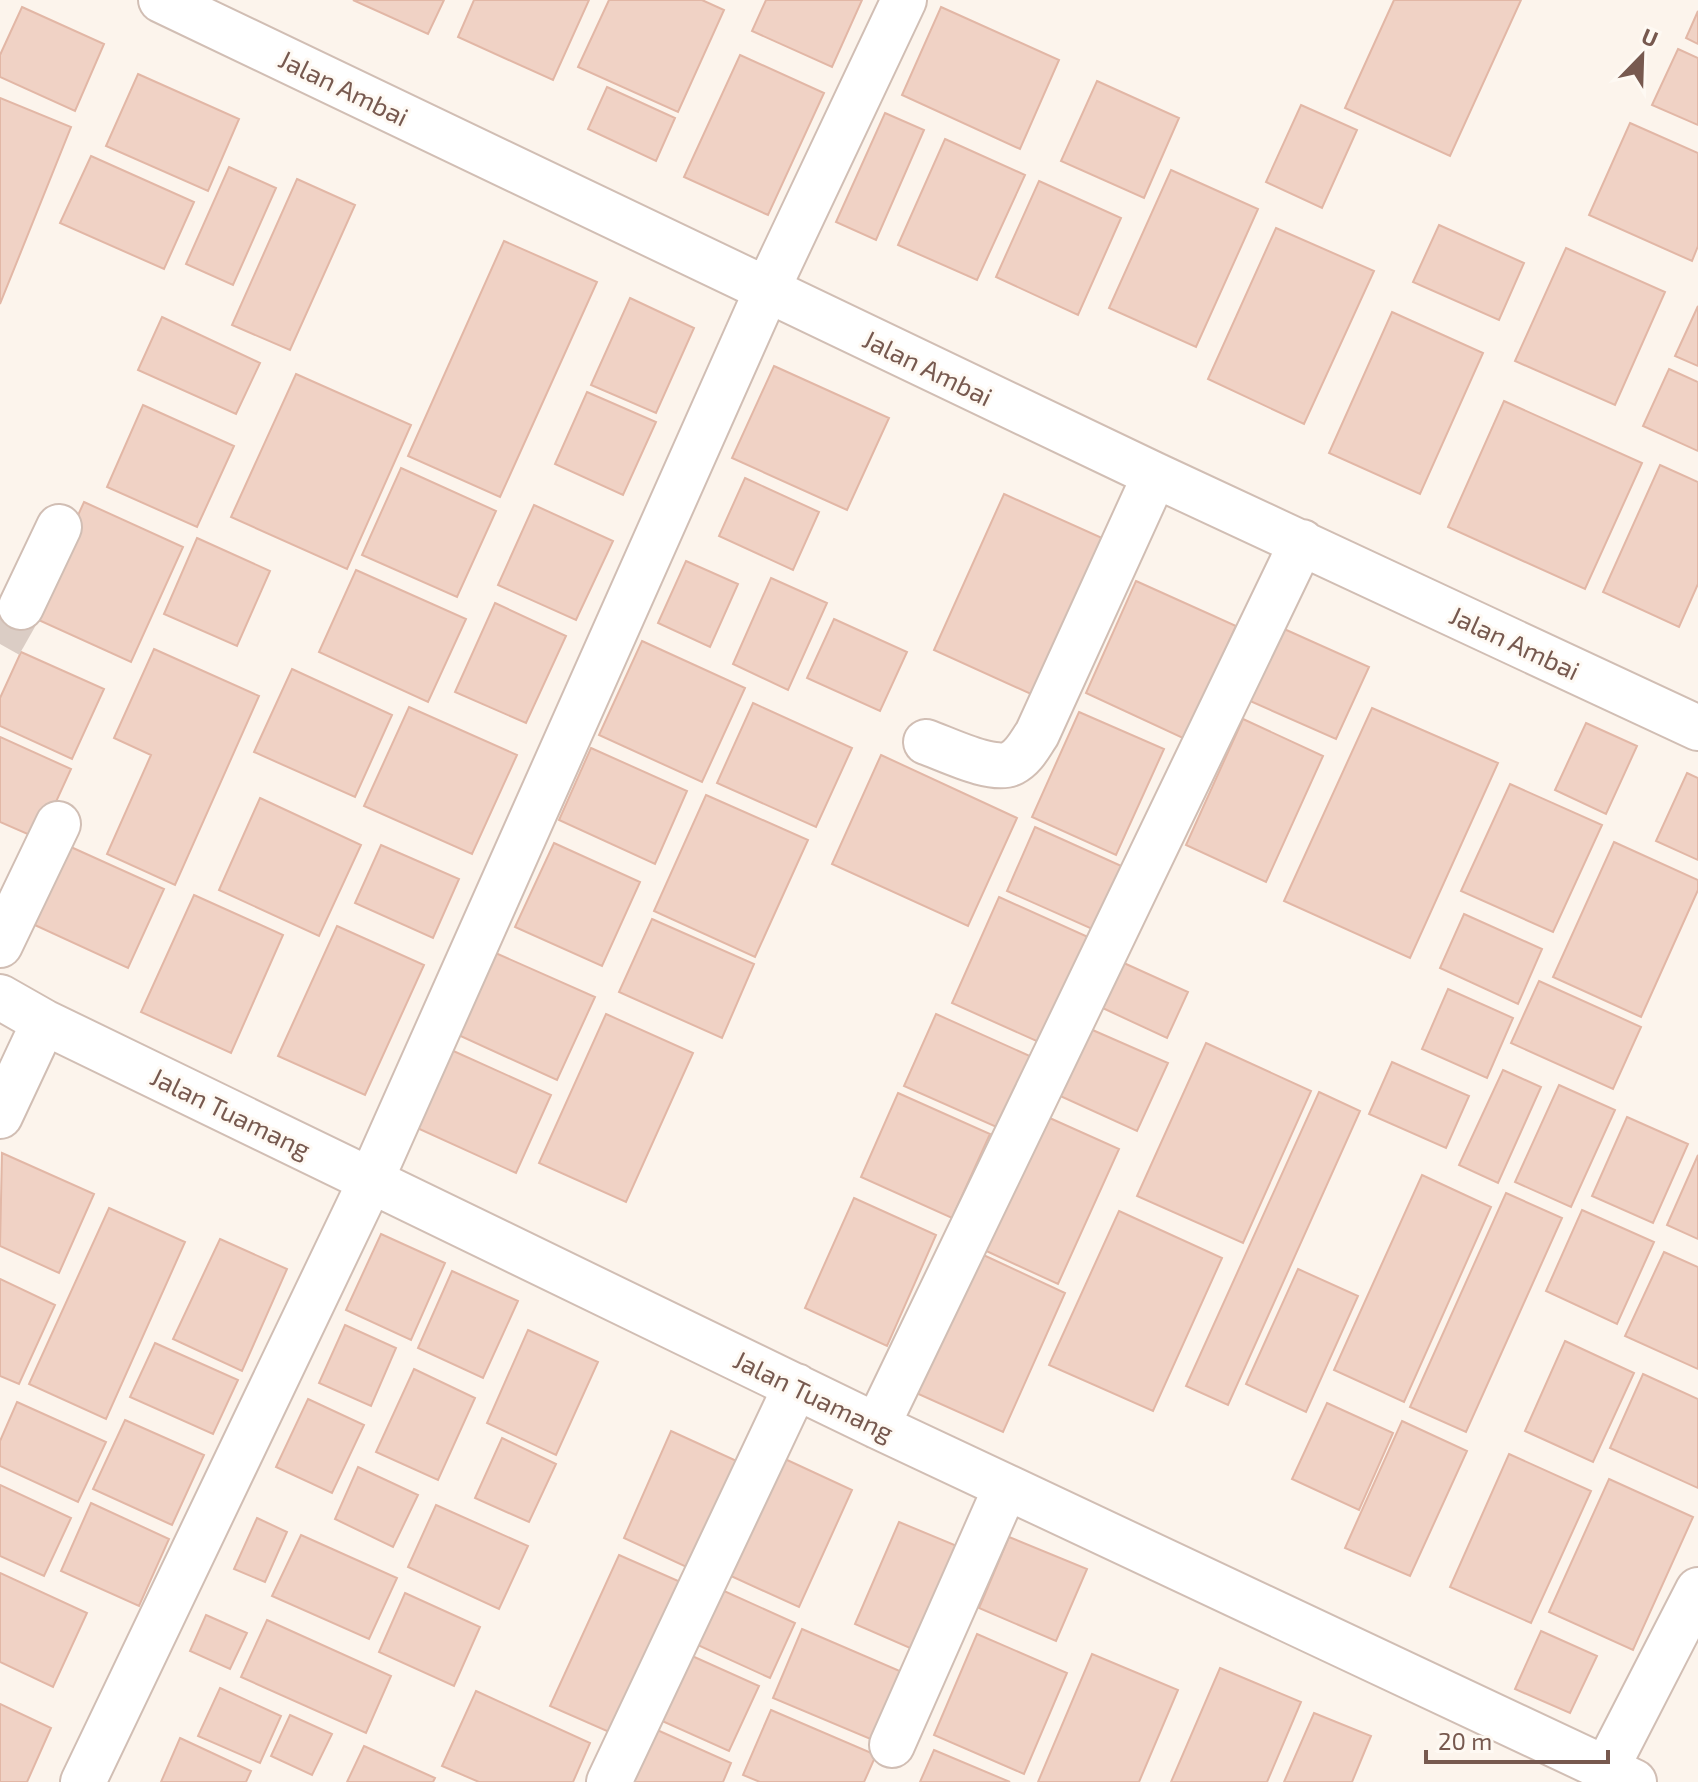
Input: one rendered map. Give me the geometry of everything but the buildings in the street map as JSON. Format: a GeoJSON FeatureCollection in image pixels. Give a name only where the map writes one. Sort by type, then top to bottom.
{"type":"FeatureCollection","features":[{"type":"Feature","properties":{"kind":"street","name":"Jalan Ambai"},"geometry":{"type":"LineString","coordinates":[[161,0],[1155,475],[1698,728]]}},
{"type":"Feature","properties":{"kind":"street"},"geometry":{"type":"LineString","coordinates":[[83,1782],[371,1180],[767,290],[904,0]]}},
{"type":"Feature","properties":{"kind":"street"},"geometry":{"type":"LineString","coordinates":[[926,742],[988,765],[1006,766],[1021,757],[1037,734],[1155,475]]}},
{"type":"Feature","properties":{"kind":"street"},"geometry":{"type":"LineString","coordinates":[[21,607],[59,527]]}},
{"type":"Feature","properties":{"kind":"street"},"geometry":{"type":"LineString","coordinates":[[877,1426],[1302,542]]}},
{"type":"Feature","properties":{"kind":"street"},"geometry":{"type":"LineString","coordinates":[[0,945],[58,824]]}},
{"type":"Feature","properties":{"kind":"street","name":"Jalan Tuamang"},"geometry":{"type":"LineString","coordinates":[[0,997],[44,1022],[877,1426],[1620,1776]]}},
{"type":"Feature","properties":{"kind":"street"},"geometry":{"type":"LineString","coordinates":[[0,1116],[44,1022]]}},
{"type":"Feature","properties":{"kind":"street"},"geometry":{"type":"LineString","coordinates":[[609,1782],[796,1386]]}},
{"type":"Feature","properties":{"kind":"street"},"geometry":{"type":"LineString","coordinates":[[892,1745],[1006,1487]]}},
{"type":"Feature","properties":{"kind":"street"},"geometry":{"type":"LineString","coordinates":[[1620,1776],[1698,1590]]}},
{"type":"Feature","properties":{"kind":"tunnel"},"geometry":{"type":"LineString","coordinates":[[0,644],[21,607]]}}]}
